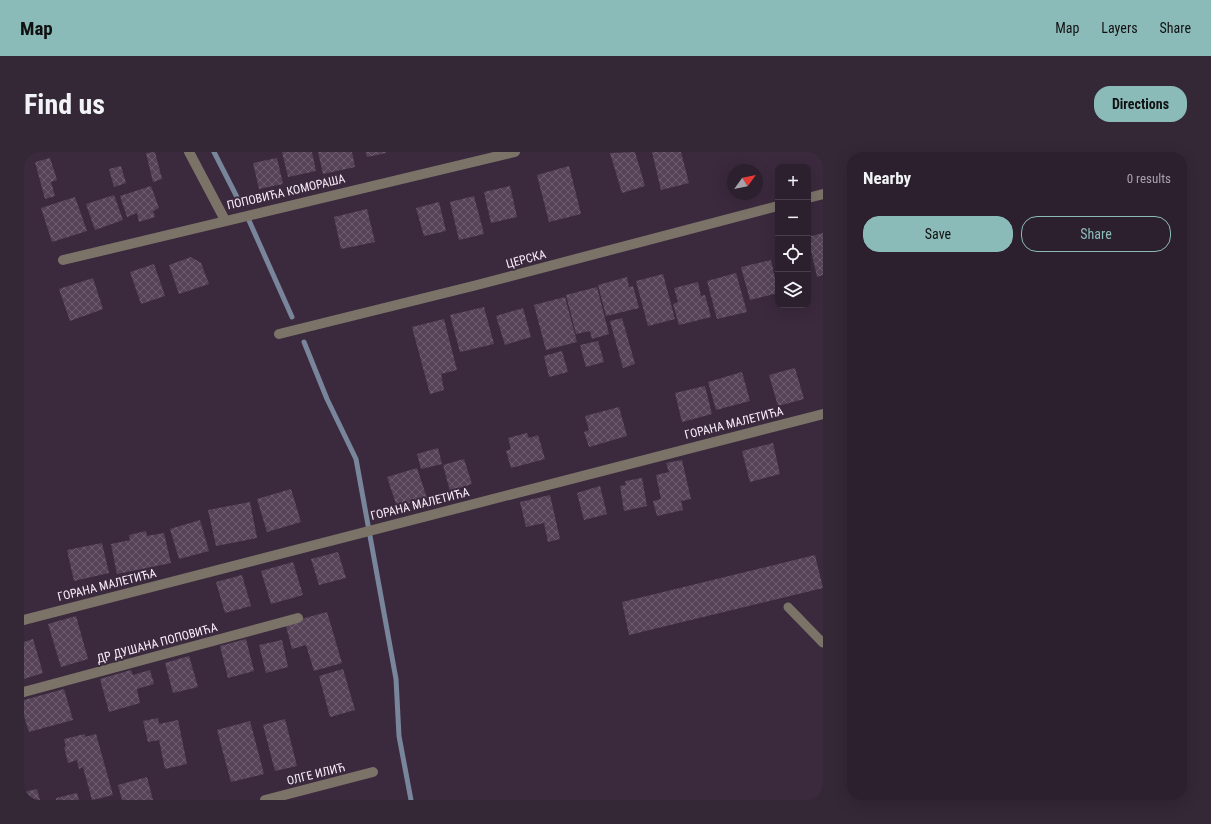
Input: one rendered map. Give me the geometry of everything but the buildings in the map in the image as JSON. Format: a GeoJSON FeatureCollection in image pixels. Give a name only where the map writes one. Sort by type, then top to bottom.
{"type":"FeatureCollection","features":[{"type":"Feature","properties":{"kind":"street"},"geometry":{"type":"LineString","coordinates":[[189,152],[225,220]]}},
{"type":"Feature","properties":{"kind":"street","name":"ПОПОВИЋА КОМОРАША"},"geometry":{"type":"LineString","coordinates":[[63,260],[225,220],[515,152]]}},
{"type":"Feature","properties":{"kind":"street"},"geometry":{"type":"LineString","coordinates":[[811,197],[823,194]]}},
{"type":"Feature","properties":{"kind":"street","name":"ЦЕРСКА"},"geometry":{"type":"LineString","coordinates":[[279,334],[473,286],[775,207]]}},
{"type":"Feature","properties":{"kind":"street","name":"ГОРАНА МАЛЕТИЋА"},"geometry":{"type":"LineString","coordinates":[[24,620],[823,414]]}},
{"type":"Feature","properties":{"kind":"street","name":"ДР ДУШАНА ПОПОВИЋА"},"geometry":{"type":"LineString","coordinates":[[24,692],[298,618]]}},
{"type":"Feature","properties":{"kind":"street","name":"ОЛГЕ ИЛИЋ"},"geometry":{"type":"LineString","coordinates":[[265,800],[373,772]]}},
{"type":"Feature","properties":{"kind":"lane"},"geometry":{"type":"LineString","coordinates":[[788,607],[823,643]]}},
{"type":"Feature","properties":{"kind":"waterway"},"geometry":{"type":"LineString","coordinates":[[214,152],[240,203]]}},
{"type":"Feature","properties":{"kind":"waterway"},"geometry":{"type":"LineString","coordinates":[[247,216],[292,317]]}},
{"type":"Feature","properties":{"kind":"waterway"},"geometry":{"type":"LineString","coordinates":[[304,342],[327,399],[356,459],[396,679],[399,736],[411,800]]}}]}
